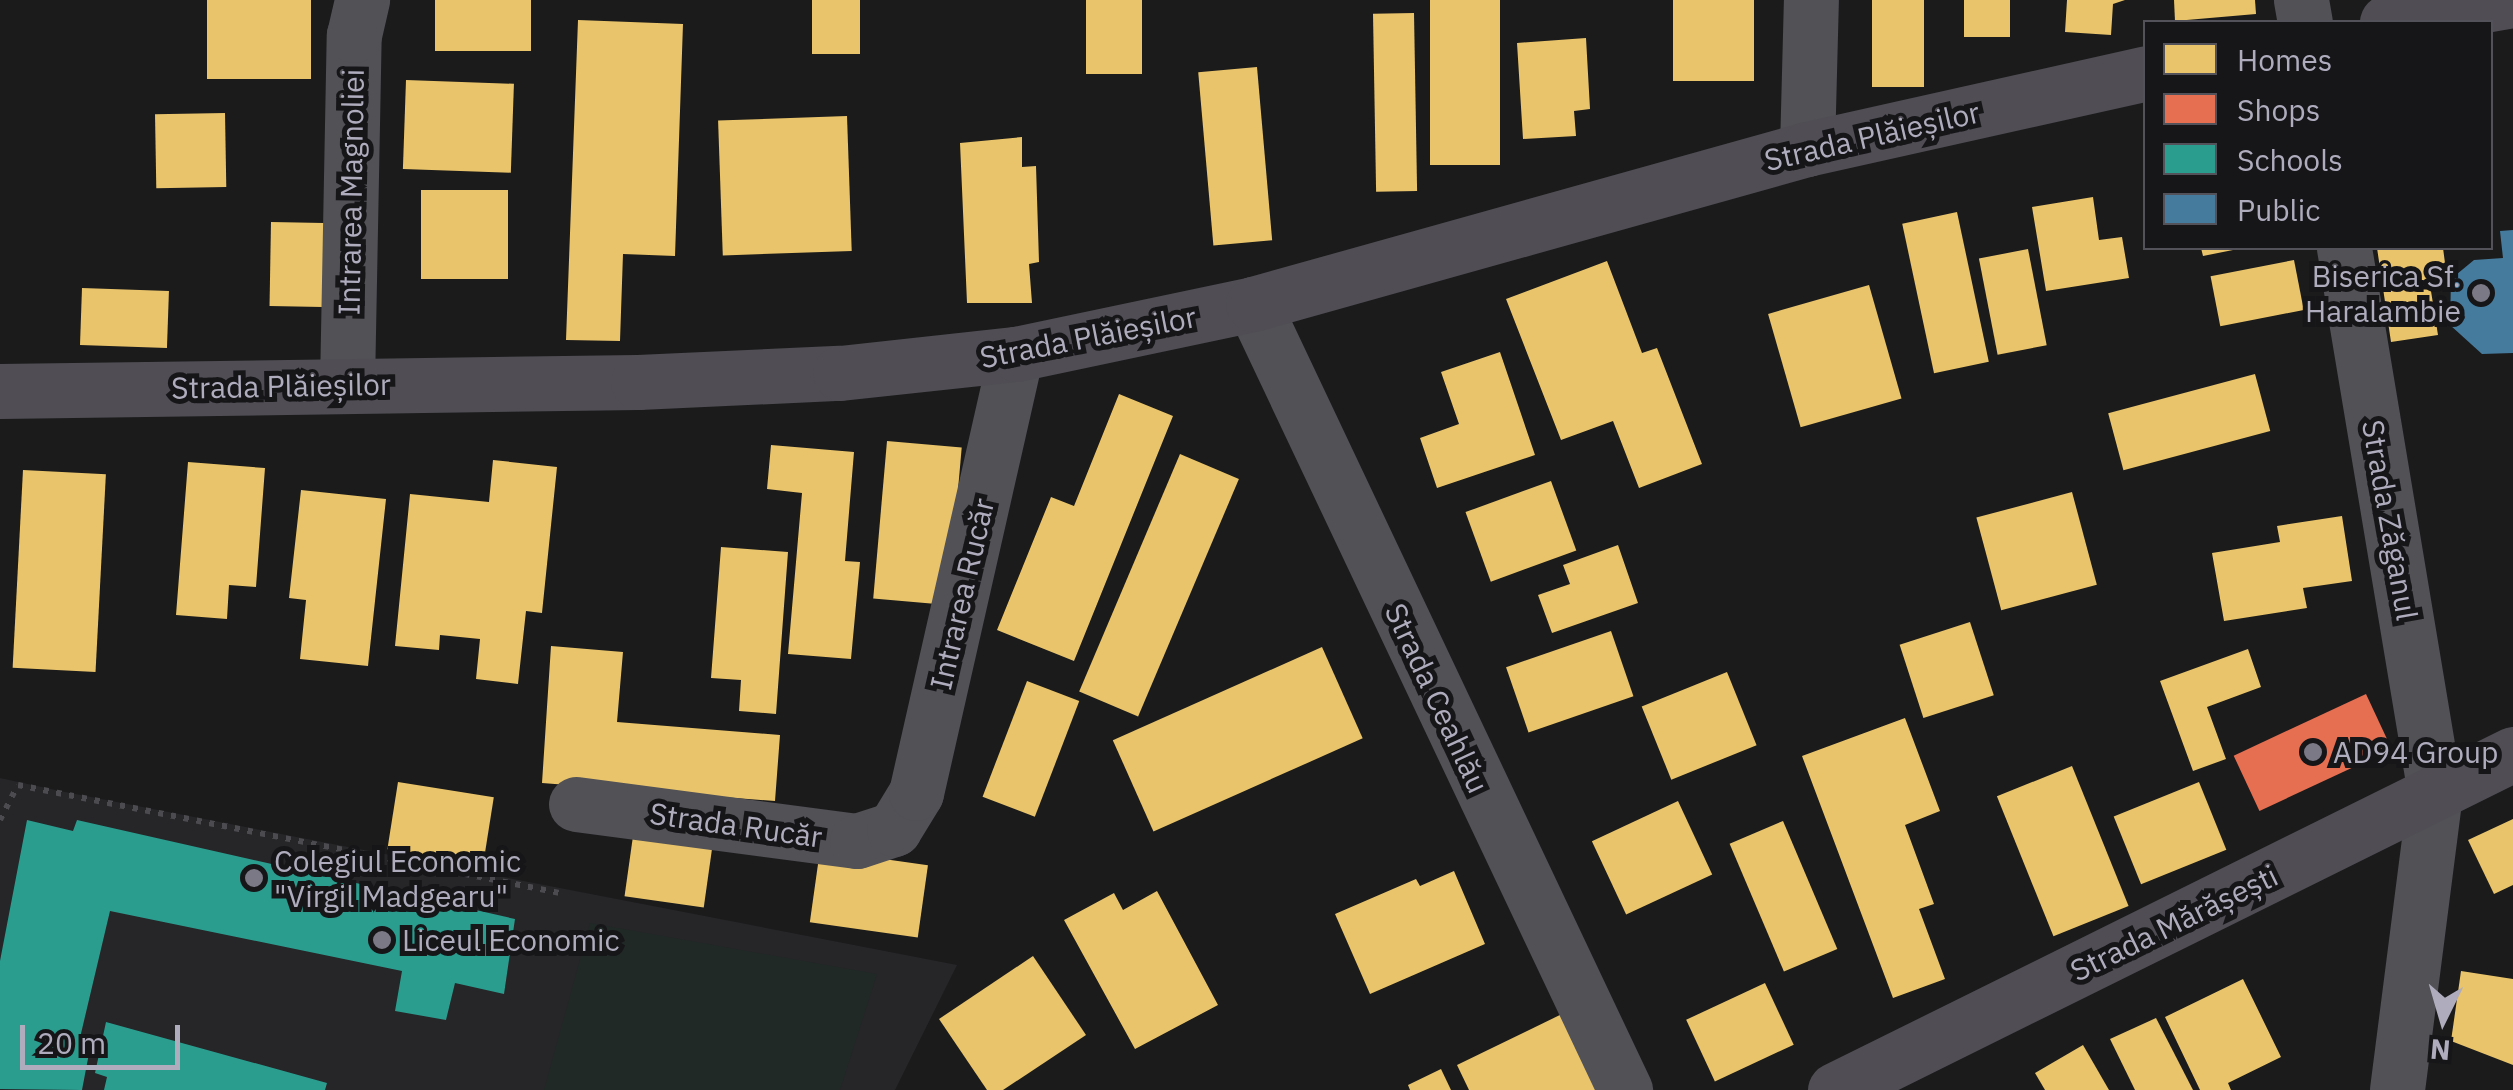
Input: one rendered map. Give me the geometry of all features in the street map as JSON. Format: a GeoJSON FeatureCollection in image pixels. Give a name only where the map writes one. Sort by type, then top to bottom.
{"type":"FeatureCollection","features":[{"type":"Feature","properties":{"kind":"main road"},"geometry":{"type":"LineString","coordinates":[[2398,20],[2513,0]]}},
{"type":"Feature","properties":{"kind":"main road","name":"Strada Plăieșilor"},"geometry":{"type":"LineString","coordinates":[[0,391],[822,374],[1016,354],[1252,304],[1807,149],[2143,74]]}},
{"type":"Feature","properties":{"kind":"main road","name":"Strada Mărășești"},"geometry":{"type":"LineString","coordinates":[[1835,1090],[2513,754]]}},
{"type":"Feature","properties":{"kind":"street","name":"Intrarea Magnoliei"},"geometry":{"type":"LineString","coordinates":[[347,385],[354,35],[362,0]]}},
{"type":"Feature","properties":{"kind":"street"},"geometry":{"type":"LineString","coordinates":[[1807,149],[1811,0]]}},
{"type":"Feature","properties":{"kind":"street","name":"Strada Zăganul"},"geometry":{"type":"LineString","coordinates":[[2344,250],[2435,793],[2398,1090]]}},
{"type":"Feature","properties":{"kind":"street","name":"Strada Ceahlău"},"geometry":{"type":"LineString","coordinates":[[1252,304],[1625,1090]]}},
{"type":"Feature","properties":{"kind":"street","name":"Intrarea Rucăr"},"geometry":{"type":"LineString","coordinates":[[894,829],[916,793],[1016,354]]}},
{"type":"Feature","properties":{"kind":"street","name":"Strada Rucăr"},"geometry":{"type":"LineString","coordinates":[[576,804],[857,841],[894,829]]}},
{"type":"Feature","properties":{"kind":"path"},"geometry":{"type":"LineString","coordinates":[[0,820],[18,785],[560,893]]}},
{"type":"Feature","properties":{"kind":"shaded area","name":"Colegiul Economic \"Virgil Madgearu\""},"geometry":{"type":"Polygon","coordinates":[[[0,778],[957,965],[895,1090],[0,1090],[0,778]]]}},
{"type":"Feature","properties":{"kind":"shaded area"},"geometry":{"type":"Polygon","coordinates":[[[590,923],[877,974],[840,1090],[544,1090],[590,923]]]}},
{"type":"Feature","properties":{"kind":"building: Homes"},"geometry":{"type":"Polygon","coordinates":[[[207,0],[311,0],[311,79],[207,79],[207,0]]]}},
{"type":"Feature","properties":{"kind":"building: Homes"},"geometry":{"type":"Polygon","coordinates":[[[435,0],[531,0],[531,51],[435,51],[435,0]]]}},
{"type":"Feature","properties":{"kind":"building: Homes"},"geometry":{"type":"Polygon","coordinates":[[[812,0],[860,0],[860,54],[812,54],[812,0]]]}},
{"type":"Feature","properties":{"kind":"building: Homes"},"geometry":{"type":"Polygon","coordinates":[[[1086,0],[1142,0],[1142,74],[1086,74],[1086,0]]]}},
{"type":"Feature","properties":{"kind":"building: Homes"},"geometry":{"type":"Polygon","coordinates":[[[1430,0],[1500,0],[1500,165],[1430,165],[1430,0]]]}},
{"type":"Feature","properties":{"kind":"building: Homes"},"geometry":{"type":"Polygon","coordinates":[[[1673,0],[1754,0],[1754,81],[1673,81],[1673,0]]]}},
{"type":"Feature","properties":{"kind":"building: Homes"},"geometry":{"type":"Polygon","coordinates":[[[1872,0],[1924,0],[1924,87],[1872,87],[1872,0]]]}},
{"type":"Feature","properties":{"kind":"building: Homes"},"geometry":{"type":"Polygon","coordinates":[[[1964,0],[2010,0],[2010,37],[1964,37],[1964,0]]]}},
{"type":"Feature","properties":{"kind":"building: Homes"},"geometry":{"type":"Polygon","coordinates":[[[2067,0],[2125,0],[2113,4],[2111,35],[2065,32],[2067,0]]]}},
{"type":"Feature","properties":{"kind":"building: Homes"},"geometry":{"type":"Polygon","coordinates":[[[2174,0],[2255,0],[2256,14],[2175,20],[2174,0]]]}},
{"type":"Feature","properties":{"kind":"building: Homes"},"geometry":{"type":"Polygon","coordinates":[[[1414,13],[1417,191],[1376,192],[1373,14],[1414,13]]]}},
{"type":"Feature","properties":{"kind":"building: Homes"},"geometry":{"type":"Polygon","coordinates":[[[578,20],[683,24],[675,256],[623,254],[620,341],[566,340],[578,20]]]}},
{"type":"Feature","properties":{"kind":"building: Homes"},"geometry":{"type":"Polygon","coordinates":[[[1586,38],[1590,109],[1574,111],[1576,136],[1523,139],[1517,43],[1586,38]]]}},
{"type":"Feature","properties":{"kind":"building: Homes"},"geometry":{"type":"Polygon","coordinates":[[[1257,67],[1272,240],[1213,245],[1198,72],[1257,67]]]}},
{"type":"Feature","properties":{"kind":"building: Homes"},"geometry":{"type":"Polygon","coordinates":[[[406,80],[514,84],[511,173],[403,169],[406,80]]]}},
{"type":"Feature","properties":{"kind":"building: Homes"},"geometry":{"type":"Polygon","coordinates":[[[225,113],[226,187],[156,188],[155,114],[225,113]]]}},
{"type":"Feature","properties":{"kind":"building: Homes"},"geometry":{"type":"Polygon","coordinates":[[[847,116],[852,251],[723,255],[718,121],[847,116]]]}},
{"type":"Feature","properties":{"kind":"building: Homes"},"geometry":{"type":"Polygon","coordinates":[[[1022,137],[1022,167],[1036,166],[1039,262],[1029,264],[1032,303],[967,303],[960,143],[1022,137]]]}},
{"type":"Feature","properties":{"kind":"building: Homes"},"geometry":{"type":"Polygon","coordinates":[[[421,190],[508,190],[508,279],[421,279],[421,190]]]}},
{"type":"Feature","properties":{"kind":"building: Homes"},"geometry":{"type":"Polygon","coordinates":[[[2093,197],[2099,240],[2122,237],[2129,278],[2046,291],[2032,207],[2093,197]]]}},
{"type":"Feature","properties":{"kind":"building: Homes"},"geometry":{"type":"Polygon","coordinates":[[[1957,212],[1989,362],[1934,373],[1902,224],[1957,212]]]}},
{"type":"Feature","properties":{"kind":"building: Homes"},"geometry":{"type":"Polygon","coordinates":[[[271,222],[337,223],[336,307],[270,306],[271,222]]]}},
{"type":"Feature","properties":{"kind":"building: Homes"},"geometry":{"type":"Polygon","coordinates":[[[2028,249],[2047,345],[1998,355],[1979,259],[2028,249]]]}},
{"type":"Feature","properties":{"kind":"building: Homes"},"geometry":{"type":"Polygon","coordinates":[[[2202,250],[2233,250],[2203,256],[2202,250]]]}},
{"type":"Feature","properties":{"kind":"building: Homes"},"geometry":{"type":"Polygon","coordinates":[[[2377,250],[2443,250],[2445,263],[2427,266],[2438,335],[2391,342],[2377,250]]]}},
{"type":"Feature","properties":{"kind":"building: Homes"},"geometry":{"type":"Polygon","coordinates":[[[2294,260],[2304,310],[2220,326],[2211,276],[2294,260]]]}},
{"type":"Feature","properties":{"kind":"building: Homes"},"geometry":{"type":"Polygon","coordinates":[[[1607,261],[1642,353],[1657,348],[1702,464],[1639,488],[1613,421],[1561,440],[1506,299],[1607,261]]]}},
{"type":"Feature","properties":{"kind":"building: Homes"},"geometry":{"type":"Polygon","coordinates":[[[1869,285],[1902,398],[1801,427],[1768,314],[1869,285]]]}},
{"type":"Feature","properties":{"kind":"building: Homes"},"geometry":{"type":"Polygon","coordinates":[[[82,288],[169,291],[167,348],[80,345],[82,288]]]}},
{"type":"Feature","properties":{"kind":"building: Homes"},"geometry":{"type":"Polygon","coordinates":[[[1500,352],[1535,455],[1437,488],[1420,438],[1459,424],[1441,372],[1500,352]]]}},
{"type":"Feature","properties":{"kind":"building: Homes"},"geometry":{"type":"Polygon","coordinates":[[[2255,374],[2270,431],[2123,470],[2108,413],[2255,374]]]}},
{"type":"Feature","properties":{"kind":"building: Homes"},"geometry":{"type":"Polygon","coordinates":[[[1119,394],[1173,416],[1074,661],[997,630],[1051,497],[1074,506],[1119,394]]]}},
{"type":"Feature","properties":{"kind":"building: Homes"},"geometry":{"type":"Polygon","coordinates":[[[887,441],[962,448],[948,605],[873,598],[887,441]]]}},
{"type":"Feature","properties":{"kind":"building: Homes"},"geometry":{"type":"Polygon","coordinates":[[[771,445],[854,452],[845,561],[860,562],[851,659],[788,654],[802,493],[767,489],[771,445]]]}},
{"type":"Feature","properties":{"kind":"building: Homes"},"geometry":{"type":"Polygon","coordinates":[[[1180,454],[1239,479],[1138,716],[1079,691],[1180,454]]]}},
{"type":"Feature","properties":{"kind":"building: Homes"},"geometry":{"type":"Polygon","coordinates":[[[493,460],[557,467],[542,613],[526,611],[518,684],[476,679],[480,639],[440,635],[439,650],[395,646],[410,494],[489,502],[493,460]]]}},
{"type":"Feature","properties":{"kind":"building: Homes"},"geometry":{"type":"Polygon","coordinates":[[[188,462],[265,468],[256,587],[229,585],[227,619],[176,615],[188,462]]]}},
{"type":"Feature","properties":{"kind":"building: Homes"},"geometry":{"type":"Polygon","coordinates":[[[23,470],[106,474],[96,672],[13,668],[23,470]]]}},
{"type":"Feature","properties":{"kind":"building: Homes"},"geometry":{"type":"Polygon","coordinates":[[[1551,481],[1576,551],[1491,582],[1465,512],[1551,481]]]}},
{"type":"Feature","properties":{"kind":"building: Homes"},"geometry":{"type":"Polygon","coordinates":[[[301,490],[386,499],[368,666],[300,659],[306,600],[289,598],[301,490]]]}},
{"type":"Feature","properties":{"kind":"building: Homes"},"geometry":{"type":"Polygon","coordinates":[[[2072,492],[2097,585],[2001,610],[1976,518],[2072,492]]]}},
{"type":"Feature","properties":{"kind":"building: Homes"},"geometry":{"type":"Polygon","coordinates":[[[2342,516],[2352,581],[2303,588],[2307,608],[2224,621],[2212,553],[2280,542],[2277,526],[2342,516]]]}},
{"type":"Feature","properties":{"kind":"building: Homes"},"geometry":{"type":"Polygon","coordinates":[[[1618,545],[1638,603],[1552,633],[1538,595],[1570,584],[1563,565],[1618,545]]]}},
{"type":"Feature","properties":{"kind":"building: Homes"},"geometry":{"type":"Polygon","coordinates":[[[721,547],[788,552],[776,714],[739,711],[741,680],[711,678],[721,547]]]}},
{"type":"Feature","properties":{"kind":"building: Homes"},"geometry":{"type":"Polygon","coordinates":[[[1970,622],[1994,695],[1923,718],[1900,645],[1970,622]]]}},
{"type":"Feature","properties":{"kind":"building: Homes"},"geometry":{"type":"Polygon","coordinates":[[[1611,631],[1633,696],[1529,732],[1506,667],[1611,631]]]}},
{"type":"Feature","properties":{"kind":"building: Homes"},"geometry":{"type":"Polygon","coordinates":[[[551,646],[623,652],[617,722],[780,735],[775,801],[542,783],[551,646]]]}},
{"type":"Feature","properties":{"kind":"building: Homes"},"geometry":{"type":"Polygon","coordinates":[[[1322,647],[1363,738],[1153,831],[1113,740],[1322,647]]]}},
{"type":"Feature","properties":{"kind":"building: Homes"},"geometry":{"type":"Polygon","coordinates":[[[2248,649],[2261,687],[2207,707],[2226,759],[2193,771],[2160,681],[2248,649]]]}},
{"type":"Feature","properties":{"kind":"building: Homes"},"geometry":{"type":"Polygon","coordinates":[[[1727,672],[1757,745],[1671,780],[1642,706],[1727,672]]]}},
{"type":"Feature","properties":{"kind":"building: Homes"},"geometry":{"type":"Polygon","coordinates":[[[1027,681],[1079,701],[1035,817],[983,797],[1027,681]]]}},
{"type":"Feature","properties":{"kind":"building: Homes"},"geometry":{"type":"Polygon","coordinates":[[[1905,718],[1940,811],[1905,825],[1934,904],[1919,909],[1945,979],[1893,998],[1802,756],[1905,718]]]}},
{"type":"Feature","properties":{"kind":"building: Homes"},"geometry":{"type":"Polygon","coordinates":[[[2072,766],[2129,906],[2053,936],[1997,796],[2072,766]]]}},
{"type":"Feature","properties":{"kind":"building: Homes"},"geometry":{"type":"Polygon","coordinates":[[[398,782],[494,797],[483,864],[387,849],[398,782]]]}},
{"type":"Feature","properties":{"kind":"building: Homes"},"geometry":{"type":"Polygon","coordinates":[[[2199,782],[2226,850],[2141,884],[2114,816],[2199,782]]]}},
{"type":"Feature","properties":{"kind":"building: Homes"},"geometry":{"type":"Polygon","coordinates":[[[1678,801],[1712,874],[1626,915],[1592,841],[1678,801]]]}},
{"type":"Feature","properties":{"kind":"building: Homes"},"geometry":{"type":"Polygon","coordinates":[[[2513,819],[2513,885],[2494,894],[2468,840],[2513,819]]]}},
{"type":"Feature","properties":{"kind":"building: Homes"},"geometry":{"type":"Polygon","coordinates":[[[1783,821],[1837,949],[1784,972],[1730,844],[1783,821]]]}},
{"type":"Feature","properties":{"kind":"building: Homes"},"geometry":{"type":"Polygon","coordinates":[[[634,829],[713,840],[704,907],[625,896],[634,829]]]}},
{"type":"Feature","properties":{"kind":"building: Homes"},"geometry":{"type":"Polygon","coordinates":[[[820,850],[928,865],[918,937],[810,922],[820,850]]]}},
{"type":"Feature","properties":{"kind":"building: Homes"},"geometry":{"type":"Polygon","coordinates":[[[1454,871],[1485,944],[1370,994],[1335,914],[1416,879],[1420,886],[1454,871]]]}},
{"type":"Feature","properties":{"kind":"building: Homes"},"geometry":{"type":"Polygon","coordinates":[[[1157,891],[1218,1005],[1135,1049],[1064,920],[1114,893],[1123,910],[1157,891]]]}},
{"type":"Feature","properties":{"kind":"building: Homes"},"geometry":{"type":"Polygon","coordinates":[[[1033,956],[1086,1035],[1003,1090],[987,1090],[939,1019],[1033,956]]]}},
{"type":"Feature","properties":{"kind":"building: Homes"},"geometry":{"type":"Polygon","coordinates":[[[2461,971],[2513,979],[2513,1065],[2451,1041],[2461,971]]]}},
{"type":"Feature","properties":{"kind":"building: Homes"},"geometry":{"type":"Polygon","coordinates":[[[2243,979],[2281,1057],[2228,1083],[2231,1090],[2200,1090],[2165,1017],[2243,979]]]}},
{"type":"Feature","properties":{"kind":"building: Homes"},"geometry":{"type":"Polygon","coordinates":[[[1765,983],[1794,1045],[1715,1081],[1686,1020],[1765,983]]]}},
{"type":"Feature","properties":{"kind":"building: Homes"},"geometry":{"type":"Polygon","coordinates":[[[1564,1013],[1601,1090],[1469,1090],[1457,1065],[1564,1013]]]}},
{"type":"Feature","properties":{"kind":"building: Homes"},"geometry":{"type":"Polygon","coordinates":[[[2156,1018],[2193,1090],[2135,1090],[2110,1039],[2156,1018]]]}},
{"type":"Feature","properties":{"kind":"building: Homes"},"geometry":{"type":"Polygon","coordinates":[[[2083,1045],[2109,1090],[2045,1090],[2035,1073],[2083,1045]]]}},
{"type":"Feature","properties":{"kind":"building: Homes"},"geometry":{"type":"Polygon","coordinates":[[[1441,1069],[1451,1090],[1410,1090],[1408,1085],[1441,1069]]]}},
{"type":"Feature","properties":{"kind":"building: Shops","name":"AD94 Group"},"geometry":{"type":"Polygon","coordinates":[[[2366,694],[2392,749],[2259,811],[2234,756],[2366,694]]]}},
{"type":"Feature","properties":{"kind":"building: Schools","name":"Liceul Economic"},"geometry":{"type":"Polygon","coordinates":[[[27,820],[73,831],[77,820],[515,919],[504,994],[455,983],[446,1020],[395,1011],[402,971],[110,911],[79,1042],[91,1043],[82,1090],[0,1089],[0,961],[27,820]]]}},
{"type":"Feature","properties":{"kind":"building: Schools"},"geometry":{"type":"Polygon","coordinates":[[[106,1022],[327,1083],[325,1090],[104,1090],[107,1077],[95,1073],[106,1022]]]}},
{"type":"Feature","properties":{"kind":"building: Public","name":"Biserica Sf. Haralambie"},"geometry":{"type":"Polygon","coordinates":[[[2513,230],[2513,353],[2482,354],[2450,325],[2451,279],[2474,260],[2503,258],[2500,231],[2513,230]]]}},
{"type":"Feature","properties":{"kind":"place","name":"Biserica Sf. Haralambie"},"geometry":{"type":"Point","coordinates":[2481,293]}},
{"type":"Feature","properties":{"kind":"place","name":"AD94 Group"},"geometry":{"type":"Point","coordinates":[2313,752]}},
{"type":"Feature","properties":{"kind":"place","name":"Colegiul Economic \"Virgil Madgearu\""},"geometry":{"type":"Point","coordinates":[254,878]}},
{"type":"Feature","properties":{"kind":"place","name":"Liceul Economic"},"geometry":{"type":"Point","coordinates":[382,940]}}]}
